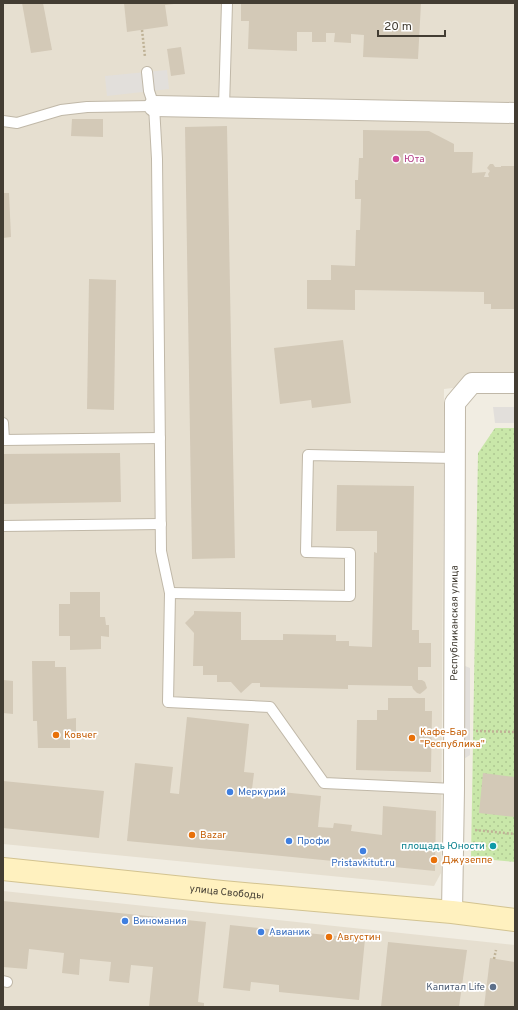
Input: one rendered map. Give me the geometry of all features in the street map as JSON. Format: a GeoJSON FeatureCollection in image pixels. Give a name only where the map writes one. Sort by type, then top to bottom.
{"type":"FeatureCollection","features":[{"type":"Feature","properties":{"kind":"main road","name":"улица Свободы"},"geometry":{"type":"LineString","coordinates":[[3,869],[222,892],[452,912],[515,920]]}},
{"type":"Feature","properties":{"kind":"main road","name":"улица Свободы"},"geometry":{"type":"LineString","coordinates":[[452,912],[515,909]]}},
{"type":"Feature","properties":{"kind":"street"},"geometry":{"type":"LineString","coordinates":[[154,106],[515,113]]}},
{"type":"Feature","properties":{"kind":"street","name":"Республиканская улица"},"geometry":{"type":"LineString","coordinates":[[452,912],[454,789],[455,403],[472,384],[515,383]]}},
{"type":"Feature","properties":{"kind":"lane"},"geometry":{"type":"LineString","coordinates":[[224,107],[227,3]]}},
{"type":"Feature","properties":{"kind":"lane"},"geometry":{"type":"LineString","coordinates":[[147,72],[149,91],[154,106],[157,159],[161,551],[170,594],[168,702],[270,707],[324,783],[454,789]]}},
{"type":"Feature","properties":{"kind":"lane"},"geometry":{"type":"LineString","coordinates":[[3,121],[17,123],[61,110],[87,107],[154,106]]}},
{"type":"Feature","properties":{"kind":"lane"},"geometry":{"type":"LineString","coordinates":[[3,423],[4,440],[160,438]]}},
{"type":"Feature","properties":{"kind":"lane"},"geometry":{"type":"LineString","coordinates":[[170,594],[350,596],[350,553],[306,552],[308,456],[455,458]]}},
{"type":"Feature","properties":{"kind":"lane"},"geometry":{"type":"LineString","coordinates":[[3,526],[161,524]]}},
{"type":"Feature","properties":{"kind":"path"},"geometry":{"type":"LineString","coordinates":[[142,30],[147,72]]}},
{"type":"Feature","properties":{"kind":"path"},"geometry":{"type":"LineString","coordinates":[[454,731],[515,732]]}},
{"type":"Feature","properties":{"kind":"path"},"geometry":{"type":"LineString","coordinates":[[472,830],[515,834]]}},
{"type":"Feature","properties":{"kind":"path"},"geometry":{"type":"LineString","coordinates":[[494,959],[496,950]]}},
{"type":"Feature","properties":{"kind":"shaded area"},"geometry":{"type":"Polygon","coordinates":[[[3,3],[515,3],[515,381],[444,389],[441,873],[434,886],[3,844],[3,3]]]}},
{"type":"Feature","properties":{"kind":"shaded area"},"geometry":{"type":"Polygon","coordinates":[[[167,70],[169,89],[107,96],[105,76],[167,70]]]}},
{"type":"Feature","properties":{"kind":"shaded area"},"geometry":{"type":"Polygon","coordinates":[[[493,407],[515,407],[515,423],[495,423],[493,407]]]}},
{"type":"Feature","properties":{"kind":"shaded area"},"geometry":{"type":"Polygon","coordinates":[[[455,662],[470,668],[470,755],[454,765],[455,662]]]}},
{"type":"Feature","properties":{"kind":"shaded area"},"geometry":{"type":"Polygon","coordinates":[[[3,891],[515,945],[515,1007],[3,1007],[3,891]]]}},
{"type":"Feature","properties":{"kind":"green space"},"geometry":{"type":"Polygon","coordinates":[[[495,428],[515,428],[515,862],[471,858],[478,453],[495,428]]]}},
{"type":"Feature","properties":{"kind":"building"},"geometry":{"type":"Polygon","coordinates":[[[22,3],[43,3],[52,50],[31,53],[22,3]]]}},
{"type":"Feature","properties":{"kind":"building"},"geometry":{"type":"Polygon","coordinates":[[[124,3],[174,4],[165,5],[168,26],[127,32],[124,3]]]}},
{"type":"Feature","properties":{"kind":"building"},"geometry":{"type":"Polygon","coordinates":[[[241,3],[421,3],[418,59],[363,57],[364,35],[351,34],[351,43],[334,42],[335,33],[326,33],[326,42],[312,42],[312,32],[297,32],[297,51],[248,49],[249,21],[241,21],[241,3]]]}},
{"type":"Feature","properties":{"kind":"building"},"geometry":{"type":"Polygon","coordinates":[[[181,47],[185,74],[171,76],[167,49],[181,47]]]}},
{"type":"Feature","properties":{"kind":"building"},"geometry":{"type":"Polygon","coordinates":[[[72,119],[103,119],[103,137],[71,136],[72,119]]]}},
{"type":"Feature","properties":{"kind":"building"},"geometry":{"type":"Polygon","coordinates":[[[227,126],[235,558],[192,559],[185,127],[227,126]]]}},
{"type":"Feature","properties":{"kind":"building"},"geometry":{"type":"Polygon","coordinates":[[[363,130],[429,131],[454,144],[454,152],[473,152],[472,173],[486,172],[484,177],[489,177],[488,174],[490,171],[487,168],[490,164],[493,164],[495,167],[514,166],[515,309],[491,309],[491,304],[484,304],[484,292],[355,290],[355,310],[307,309],[307,280],[331,280],[331,265],[355,266],[356,230],[360,230],[361,199],[355,199],[355,180],[358,180],[359,158],[363,158],[363,130]]]}},
{"type":"Feature","properties":{"kind":"building"},"geometry":{"type":"Polygon","coordinates":[[[3,193],[9,193],[11,237],[3,238],[3,193]]]}},
{"type":"Feature","properties":{"kind":"building"},"geometry":{"type":"Polygon","coordinates":[[[89,279],[116,280],[114,410],[87,409],[89,279]]]}},
{"type":"Feature","properties":{"kind":"building"},"geometry":{"type":"Polygon","coordinates":[[[343,340],[351,403],[312,408],[311,400],[280,404],[274,348],[343,340]]]}},
{"type":"Feature","properties":{"kind":"building"},"geometry":{"type":"Polygon","coordinates":[[[120,453],[121,502],[3,504],[3,454],[120,453]]]}},
{"type":"Feature","properties":{"kind":"building"},"geometry":{"type":"Polygon","coordinates":[[[337,485],[414,486],[412,630],[419,630],[419,643],[431,643],[431,667],[418,667],[418,680],[425,682],[427,688],[420,694],[413,689],[412,686],[348,685],[348,689],[260,687],[260,683],[252,683],[241,693],[231,682],[217,682],[217,675],[203,675],[203,666],[193,666],[194,633],[185,623],[194,614],[194,611],[241,612],[241,640],[283,640],[283,634],[336,635],[336,641],[349,641],[349,646],[372,647],[374,552],[377,553],[377,531],[336,531],[337,485]]]}},
{"type":"Feature","properties":{"kind":"building"},"geometry":{"type":"Polygon","coordinates":[[[70,592],[100,592],[100,617],[105,617],[106,625],[109,625],[109,637],[101,636],[101,649],[70,650],[70,636],[59,636],[59,604],[70,604],[70,592]]]}},
{"type":"Feature","properties":{"kind":"building"},"geometry":{"type":"Polygon","coordinates":[[[32,661],[55,661],[55,667],[66,667],[67,719],[76,718],[76,735],[70,735],[70,748],[38,748],[37,721],[33,721],[32,661]]]}},
{"type":"Feature","properties":{"kind":"building"},"geometry":{"type":"Polygon","coordinates":[[[3,680],[13,681],[13,714],[3,713],[3,680]]]}},
{"type":"Feature","properties":{"kind":"building"},"geometry":{"type":"Polygon","coordinates":[[[388,698],[425,698],[425,711],[432,711],[431,772],[356,770],[357,720],[377,720],[377,710],[388,710],[388,698]]]}},
{"type":"Feature","properties":{"kind":"building","name":"Меркурий"},"geometry":{"type":"Polygon","coordinates":[[[187,717],[249,724],[244,772],[254,773],[252,789],[321,796],[318,827],[333,828],[334,823],[352,825],[351,831],[382,835],[383,806],[436,811],[435,871],[127,841],[135,763],[173,767],[170,793],[179,794],[187,717]]]}},
{"type":"Feature","properties":{"kind":"building"},"geometry":{"type":"Polygon","coordinates":[[[483,773],[515,777],[515,817],[479,813],[483,773]]]}},
{"type":"Feature","properties":{"kind":"building"},"geometry":{"type":"Polygon","coordinates":[[[3,781],[104,791],[99,838],[3,828],[3,781]]]}},
{"type":"Feature","properties":{"kind":"building"},"geometry":{"type":"Polygon","coordinates":[[[3,901],[206,922],[198,1002],[204,1003],[204,1007],[149,1007],[153,967],[131,965],[129,983],[109,981],[111,962],[80,959],[79,975],[62,973],[64,953],[29,949],[27,969],[3,967],[3,901]]]}},
{"type":"Feature","properties":{"kind":"building"},"geometry":{"type":"Polygon","coordinates":[[[230,925],[365,939],[359,1000],[279,992],[279,985],[251,982],[250,991],[223,988],[230,925]]]}},
{"type":"Feature","properties":{"kind":"building"},"geometry":{"type":"Polygon","coordinates":[[[388,942],[467,950],[459,1007],[381,1007],[388,942]]]}},
{"type":"Feature","properties":{"kind":"building"},"geometry":{"type":"Polygon","coordinates":[[[490,958],[515,962],[515,1007],[484,1007],[490,958]]]}},
{"type":"Feature","properties":{"kind":"place","name":"Юта"},"geometry":{"type":"Point","coordinates":[396,159]}},
{"type":"Feature","properties":{"kind":"place","name":"Ковчег"},"geometry":{"type":"Point","coordinates":[56,735]}},
{"type":"Feature","properties":{"kind":"place","name":"Кафе-Бар \"Республика\""},"geometry":{"type":"Point","coordinates":[412,738]}},
{"type":"Feature","properties":{"kind":"place","name":"Меркурий"},"geometry":{"type":"Point","coordinates":[230,792]}},
{"type":"Feature","properties":{"kind":"place","name":"Bazar"},"geometry":{"type":"Point","coordinates":[192,835]}},
{"type":"Feature","properties":{"kind":"place","name":"Профи"},"geometry":{"type":"Point","coordinates":[289,841]}},
{"type":"Feature","properties":{"kind":"place","name":"площадь Юности"},"geometry":{"type":"Point","coordinates":[493,846]}},
{"type":"Feature","properties":{"kind":"place","name":"Pristavkitut.ru"},"geometry":{"type":"Point","coordinates":[363,851]}},
{"type":"Feature","properties":{"kind":"place","name":"Джузеппе"},"geometry":{"type":"Point","coordinates":[434,860]}},
{"type":"Feature","properties":{"kind":"place","name":"Виномания"},"geometry":{"type":"Point","coordinates":[125,921]}},
{"type":"Feature","properties":{"kind":"place","name":"Авианик"},"geometry":{"type":"Point","coordinates":[261,932]}},
{"type":"Feature","properties":{"kind":"place","name":"Августин"},"geometry":{"type":"Point","coordinates":[329,937]}},
{"type":"Feature","properties":{"kind":"place","name":"Капитал Life"},"geometry":{"type":"Point","coordinates":[493,987]}}]}
